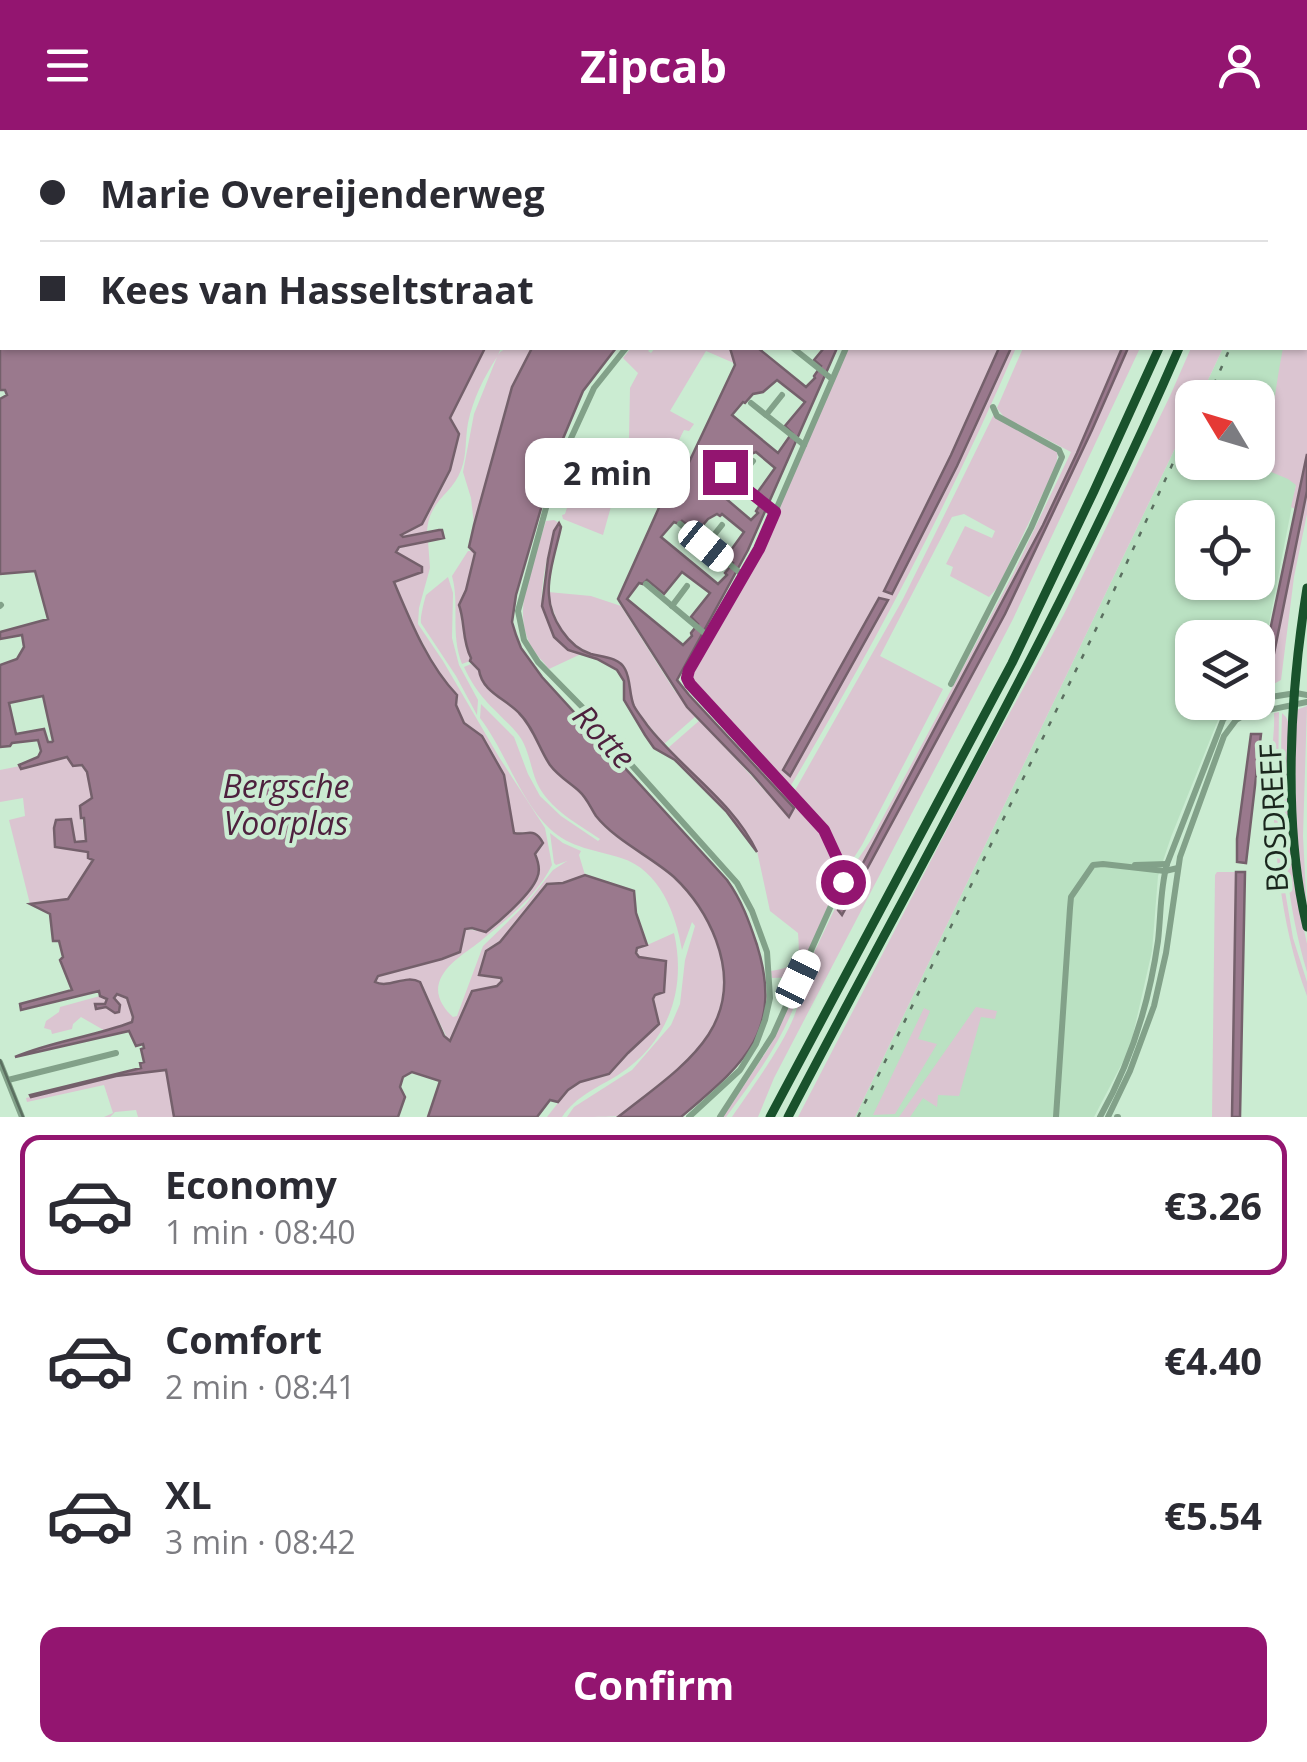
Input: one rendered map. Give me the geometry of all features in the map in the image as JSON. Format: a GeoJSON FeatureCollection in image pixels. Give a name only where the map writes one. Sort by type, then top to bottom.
{"type":"FeatureCollection","features":[{"type":"Feature","properties":{"kind":"highway"},"geometry":{"type":"LineString","coordinates":[[770,1117],[1012,663],[1158,350]]}},
{"type":"Feature","properties":{"kind":"highway"},"geometry":{"type":"LineString","coordinates":[[788,1117],[1016,688],[1105,512],[1178,350]]}},
{"type":"Feature","properties":{"kind":"highway","name":"BOSDREEF"},"geometry":{"type":"LineString","coordinates":[[1307,588],[1303,697],[1295,705],[1292,788],[1294,839],[1307,927]]}},
{"type":"Feature","properties":{"kind":"street"},"geometry":{"type":"LineString","coordinates":[[624,350],[594,388],[556,472],[518,611],[524,640],[538,662],[726,868],[757,925],[769,964],[770,998],[765,1020],[748,1060],[689,1117]]}},
{"type":"Feature","properties":{"kind":"street"},"geometry":{"type":"LineString","coordinates":[[796,350],[829,377]]}},
{"type":"Feature","properties":{"kind":"street"},"geometry":{"type":"LineString","coordinates":[[720,1117],[773,1035],[843,882],[842,869],[824,830],[688,681],[689,670],[759,549],[768,507],[845,350]]}},
{"type":"Feature","properties":{"kind":"street"},"geometry":{"type":"LineString","coordinates":[[766,415],[782,395]]}},
{"type":"Feature","properties":{"kind":"street"},"geometry":{"type":"LineString","coordinates":[[752,403],[801,444]]}},
{"type":"Feature","properties":{"kind":"street"},"geometry":{"type":"LineString","coordinates":[[951,684],[1031,528],[1062,457],[1059,450],[997,416],[992,407]]}},
{"type":"Feature","properties":{"kind":"street"},"geometry":{"type":"LineString","coordinates":[[737,481],[753,461]]}},
{"type":"Feature","properties":{"kind":"street"},"geometry":{"type":"LineString","coordinates":[[725,472],[768,507]]}},
{"type":"Feature","properties":{"kind":"street"},"geometry":{"type":"LineString","coordinates":[[680,524],[742,574]]}},
{"type":"Feature","properties":{"kind":"street"},"geometry":{"type":"LineString","coordinates":[[706,546],[722,525]]}},
{"type":"Feature","properties":{"kind":"street"},"geometry":{"type":"LineString","coordinates":[[646,584],[706,635]]}},
{"type":"Feature","properties":{"kind":"street"},"geometry":{"type":"LineString","coordinates":[[672,606],[687,586]]}},
{"type":"Feature","properties":{"kind":"street"},"geometry":{"type":"LineString","coordinates":[[1275,698],[1303,697]]}},
{"type":"Feature","properties":{"kind":"street"},"geometry":{"type":"LineString","coordinates":[[1108,1117],[1154,1006],[1178,868],[1198,802],[1230,727],[1245,715],[1295,705]]}},
{"type":"Feature","properties":{"kind":"street"},"geometry":{"type":"LineString","coordinates":[[1100,1117],[1130,1055],[1144,1014],[1166,867],[1225,720]]}},
{"type":"Feature","properties":{"kind":"street"},"geometry":{"type":"LineString","coordinates":[[1056,1117],[1072,896],[1093,865],[1178,868]]}},
{"type":"Feature","properties":{"kind":"street"},"geometry":{"type":"LineString","coordinates":[[8,1080],[116,1053]]}},
{"type":"Feature","properties":{"kind":"street"},"geometry":{"type":"LineString","coordinates":[[0,1062],[22,1117]]}},
{"type":"Feature","properties":{"kind":"shaded area"},"geometry":{"type":"Polygon","coordinates":[[[484,350],[500,350],[498,355],[504,350],[531,350],[508,398],[474,525],[463,472],[474,414],[497,357],[473,405],[457,478],[436,504],[427,532],[403,537],[400,535],[422,523],[450,470],[454,458],[449,418],[484,350]]]}},
{"type":"Feature","properties":{"kind":"shaded area"},"geometry":{"type":"Polygon","coordinates":[[[629,350],[651,353],[731,350],[736,364],[706,351],[670,411],[694,424],[612,503],[603,535],[563,519],[562,515],[584,454],[588,450],[610,449],[629,439],[630,388],[644,362],[638,373],[623,358],[629,350]]]}},
{"type":"Feature","properties":{"kind":"shaded area"},"geometry":{"type":"Polygon","coordinates":[[[846,350],[998,350],[885,590],[892,594],[1010,350],[1015,350],[910,571],[790,787],[690,678],[762,546],[846,350]],[[879,598],[783,770],[789,775],[887,601],[879,598]]]}},
{"type":"Feature","properties":{"kind":"shaded area"},"geometry":{"type":"Polygon","coordinates":[[[1022,350],[1121,350],[1043,525],[838,910],[842,914],[1005,614],[1127,350],[1139,350],[1013,619],[774,1078],[758,1117],[732,1117],[784,1038],[798,1006],[799,993],[768,1058],[723,1117],[770,1046],[850,872],[1013,574],[1071,452],[1004,417],[997,408],[1022,350]]]}},
{"type":"Feature","properties":{"kind":"shaded area"},"geometry":{"type":"Polygon","coordinates":[[[1190,350],[1222,350],[1208,380],[1177,380],[1190,350]]]}},
{"type":"Feature","properties":{"kind":"shaded area"},"geometry":{"type":"Polygon","coordinates":[[[1222,350],[1285,350],[1297,480],[1275,593],[1275,500],[1175,500],[1175,600],[1274,600],[1270,620],[1175,620],[1175,720],[1218,720],[1158,876],[1152,951],[1130,1048],[1094,1117],[855,1117],[1175,449],[1175,480],[1275,480],[1275,380],[1208,380],[1222,350]]]}},
{"type":"Feature","properties":{"kind":"shaded area"},"geometry":{"type":"Polygon","coordinates":[[[1283,350],[1307,350],[1307,454],[1295,509],[1291,507],[1296,485],[1275,474],[1275,397],[1283,350]]]}},
{"type":"Feature","properties":{"kind":"shaded area"},"geometry":{"type":"Polygon","coordinates":[[[1175,385],[1175,449],[855,1117],[798,1117],[969,787],[1064,614],[1175,385]]]}},
{"type":"Feature","properties":{"kind":"shaded area"},"geometry":{"type":"Polygon","coordinates":[[[994,414],[1058,452],[1056,466],[998,587],[989,597],[950,576],[953,567],[946,564],[965,526],[992,538],[995,531],[964,514],[952,517],[880,656],[943,689],[862,845],[853,859],[844,862],[825,827],[794,792],[903,599],[994,414]]]}},
{"type":"Feature","properties":{"kind":"shaded area"},"geometry":{"type":"Polygon","coordinates":[[[1307,491],[1307,514],[1294,577],[1281,680],[1275,683],[1275,649],[1307,491]]]}},
{"type":"Feature","properties":{"kind":"shaded area"},"geometry":{"type":"Polygon","coordinates":[[[546,521],[559,523],[546,564],[542,607],[564,645],[581,654],[549,669],[529,642],[523,609],[546,521]]]}},
{"type":"Feature","properties":{"kind":"shaded area"},"geometry":{"type":"Polygon","coordinates":[[[428,541],[430,568],[418,624],[545,828],[552,865],[522,905],[442,976],[439,997],[453,1017],[457,1016],[483,946],[525,905],[553,870],[567,861],[554,863],[550,833],[581,851],[585,875],[547,884],[500,942],[488,948],[479,975],[503,981],[472,991],[449,1042],[420,982],[380,985],[375,980],[442,959],[465,929],[486,932],[518,903],[535,854],[534,832],[514,833],[504,775],[482,736],[464,723],[456,705],[458,698],[442,679],[394,582],[422,572],[422,567],[395,551],[428,541]]]}},
{"type":"Feature","properties":{"kind":"shaded area"},"geometry":{"type":"Polygon","coordinates":[[[469,547],[475,553],[459,605],[471,658],[462,664],[456,641],[452,576],[471,551],[469,547]]]}},
{"type":"Feature","properties":{"kind":"shaded area"},"geometry":{"type":"Polygon","coordinates":[[[448,577],[453,593],[452,638],[459,665],[478,700],[477,715],[421,623],[426,595],[448,577]]]}},
{"type":"Feature","properties":{"kind":"shaded area"},"geometry":{"type":"Polygon","coordinates":[[[548,592],[591,596],[621,606],[674,690],[696,716],[664,744],[633,706],[625,667],[573,643],[559,624],[548,592]]]}},
{"type":"Feature","properties":{"kind":"shaded area"},"geometry":{"type":"Polygon","coordinates":[[[471,664],[490,690],[524,719],[550,765],[582,793],[603,824],[668,872],[688,892],[716,937],[724,985],[719,1010],[708,1034],[684,1063],[620,1116],[567,1117],[574,1107],[632,1070],[671,1025],[680,1004],[685,960],[695,926],[692,922],[682,950],[664,895],[646,872],[621,858],[566,840],[539,817],[480,718],[481,704],[514,737],[540,796],[561,816],[600,839],[565,815],[542,792],[521,739],[470,679],[464,667],[471,664]]]}},
{"type":"Feature","properties":{"kind":"shaded area"},"geometry":{"type":"Polygon","coordinates":[[[1307,706],[1303,836],[1307,913],[1297,845],[1295,755],[1296,710],[1307,706]]]}},
{"type":"Feature","properties":{"kind":"shaded area"},"geometry":{"type":"Polygon","coordinates":[[[1279,712],[1278,782],[1284,885],[1307,996],[1290,939],[1276,849],[1272,759],[1275,713],[1279,712]]]}},
{"type":"Feature","properties":{"kind":"shaded area"},"geometry":{"type":"Polygon","coordinates":[[[1282,713],[1289,724],[1288,821],[1294,882],[1307,944],[1307,972],[1287,876],[1281,779],[1282,713]]]}},
{"type":"Feature","properties":{"kind":"shaded area"},"geometry":{"type":"Polygon","coordinates":[[[700,720],[788,816],[794,808],[810,821],[838,866],[841,876],[797,977],[772,978],[771,971],[796,961],[798,933],[770,911],[751,839],[668,748],[700,720]]]}},
{"type":"Feature","properties":{"kind":"shaded area"},"geometry":{"type":"Polygon","coordinates":[[[67,757],[87,773],[92,799],[80,806],[86,841],[75,842],[54,828],[55,847],[88,852],[94,859],[68,899],[30,904],[9,820],[25,816],[23,798],[0,802],[0,770],[20,766],[22,769],[67,757]]]}},
{"type":"Feature","properties":{"kind":"shaded area"},"geometry":{"type":"Polygon","coordinates":[[[1217,872],[1236,872],[1232,1117],[1212,1117],[1217,872]]]}},
{"type":"Feature","properties":{"kind":"shaded area"},"geometry":{"type":"Polygon","coordinates":[[[674,933],[678,975],[675,995],[670,1013],[650,1047],[618,1075],[580,1098],[562,1117],[547,1117],[580,1081],[606,1076],[642,1040],[658,1017],[653,999],[664,992],[654,958],[639,957],[636,950],[674,933]]]}},
{"type":"Feature","properties":{"kind":"shaded area"},"geometry":{"type":"Polygon","coordinates":[[[117,994],[127,998],[132,1022],[107,1032],[81,1017],[72,1029],[52,1034],[44,1028],[60,1007],[100,996],[107,998],[105,1004],[94,1007],[101,1008],[117,994]]]}},
{"type":"Feature","properties":{"kind":"shaded area"},"geometry":{"type":"Polygon","coordinates":[[[976,1007],[997,1011],[995,1019],[981,1017],[959,1096],[938,1095],[937,1107],[923,1098],[910,1117],[899,1117],[976,1007]]]}},
{"type":"Feature","properties":{"kind":"shaded area"},"geometry":{"type":"Polygon","coordinates":[[[924,1008],[930,1011],[918,1039],[937,1044],[895,1114],[873,1115],[924,1008]]]}},
{"type":"Feature","properties":{"kind":"shaded area"},"geometry":{"type":"Polygon","coordinates":[[[166,1070],[174,1117],[138,1117],[136,1110],[104,1117],[113,1113],[104,1085],[27,1102],[26,1098],[116,1076],[166,1070]]]}},
{"type":"Feature","properties":{"kind":"water","name":"Bergsche Voorplas"},"geometry":{"type":"Polygon","coordinates":[[[0,350],[484,350],[450,418],[459,434],[450,470],[422,524],[401,535],[442,530],[444,538],[399,547],[396,552],[422,567],[422,572],[394,582],[429,656],[457,695],[456,705],[464,723],[482,736],[504,775],[514,833],[534,833],[543,843],[535,854],[539,872],[522,899],[486,932],[465,929],[460,952],[378,976],[375,982],[420,982],[444,1036],[450,1041],[472,991],[497,986],[502,981],[479,975],[486,951],[500,942],[547,884],[585,875],[634,891],[636,913],[647,945],[637,948],[636,953],[639,957],[666,961],[664,992],[653,999],[659,1024],[609,1074],[580,1082],[558,1102],[550,1100],[537,1117],[428,1117],[440,1081],[412,1072],[403,1077],[400,1087],[405,1097],[398,1117],[174,1117],[166,1070],[116,1076],[31,1097],[141,1068],[144,1048],[143,1044],[136,1046],[129,1031],[15,1057],[132,1022],[133,1017],[127,998],[117,994],[114,998],[120,1005],[119,1012],[106,1007],[96,1009],[95,1004],[105,1004],[107,999],[99,991],[21,1010],[20,1004],[72,990],[60,960],[63,957],[59,941],[53,941],[50,914],[30,904],[68,899],[93,860],[88,858],[88,852],[55,847],[54,828],[56,820],[71,819],[75,842],[86,841],[80,806],[92,798],[87,772],[82,765],[73,766],[67,757],[21,769],[19,765],[38,757],[38,740],[0,747],[0,665],[17,659],[24,647],[22,635],[0,639],[0,632],[48,619],[35,571],[0,574],[0,399],[7,395],[0,390],[0,350]],[[43,696],[9,703],[16,734],[44,729],[48,742],[52,742],[43,696]]]}},
{"type":"Feature","properties":{"kind":"water"},"geometry":{"type":"Polygon","coordinates":[[[531,350],[614,350],[583,391],[557,453],[516,595],[512,622],[521,648],[542,677],[727,880],[748,919],[764,975],[765,1002],[752,1044],[723,1080],[681,1117],[618,1117],[684,1063],[715,1022],[723,998],[724,971],[712,931],[681,884],[604,825],[582,794],[553,769],[524,719],[485,684],[470,661],[459,605],[475,553],[469,547],[474,525],[512,387],[531,350]]]}},
{"type":"Feature","properties":{"kind":"water"},"geometry":{"type":"Polygon","coordinates":[[[731,350],[760,350],[806,387],[821,366],[814,360],[822,350],[836,350],[748,550],[677,680],[794,808],[789,817],[687,707],[618,599],[666,492],[674,494],[735,365],[731,350]],[[777,380],[763,392],[753,394],[732,415],[778,453],[792,433],[785,426],[805,402],[777,380]],[[756,452],[748,453],[734,470],[723,464],[719,469],[716,467],[704,480],[751,520],[764,499],[757,493],[775,468],[756,452]],[[717,514],[697,532],[682,521],[674,522],[661,537],[718,584],[733,563],[726,557],[744,532],[717,514]],[[682,572],[664,594],[647,580],[639,583],[627,599],[683,645],[698,624],[691,617],[710,593],[682,572]]]}},
{"type":"Feature","properties":{"kind":"water"},"geometry":{"type":"Polygon","coordinates":[[[998,350],[1010,350],[892,594],[884,591],[998,350]]]}},
{"type":"Feature","properties":{"kind":"water"},"geometry":{"type":"Polygon","coordinates":[[[1121,350],[1127,350],[1005,614],[842,915],[838,910],[1043,525],[1121,350]]]}},
{"type":"Feature","properties":{"kind":"water"},"geometry":{"type":"Polygon","coordinates":[[[1307,454],[1307,491],[1275,649],[1272,620],[1307,454]]]}},
{"type":"Feature","properties":{"kind":"water"},"geometry":{"type":"Polygon","coordinates":[[[559,523],[549,587],[550,604],[562,630],[583,650],[622,665],[640,716],[721,801],[757,852],[726,811],[675,760],[654,748],[624,700],[624,681],[617,670],[568,650],[554,637],[542,606],[548,559],[559,523]]]}},
{"type":"Feature","properties":{"kind":"water"},"geometry":{"type":"Polygon","coordinates":[[[879,598],[888,600],[790,776],[783,770],[879,598]]]}},
{"type":"Feature","properties":{"kind":"water"},"geometry":{"type":"Polygon","coordinates":[[[1251,734],[1261,734],[1246,863],[1237,862],[1237,839],[1251,734]]]}},
{"type":"Feature","properties":{"kind":"water"},"geometry":{"type":"Polygon","coordinates":[[[1236,872],[1245,872],[1240,1117],[1232,1117],[1236,872]]]}},
{"type":"Feature","properties":{"kind":"tram line"},"geometry":{"type":"LineString","coordinates":[[0,1060],[23,1117]]}},
{"type":"Feature","properties":{"kind":"railway"},"geometry":{"type":"LineString","coordinates":[[1216,380],[1229,350]]}},
{"type":"Feature","properties":{"kind":"railway"},"geometry":{"type":"LineString","coordinates":[[858,1117],[1175,459]]}},
{"type":"Feature","properties":{"kind":"route"},"geometry":{"type":"LineString","coordinates":[[725,472],[775,512],[759,549],[687,678],[824,830],[842,869],[843,882]]}},
{"type":"Feature","properties":{"kind":"water label","name":"Rotte"},"geometry":{"type":"Point","coordinates":[605,736]}}]}
